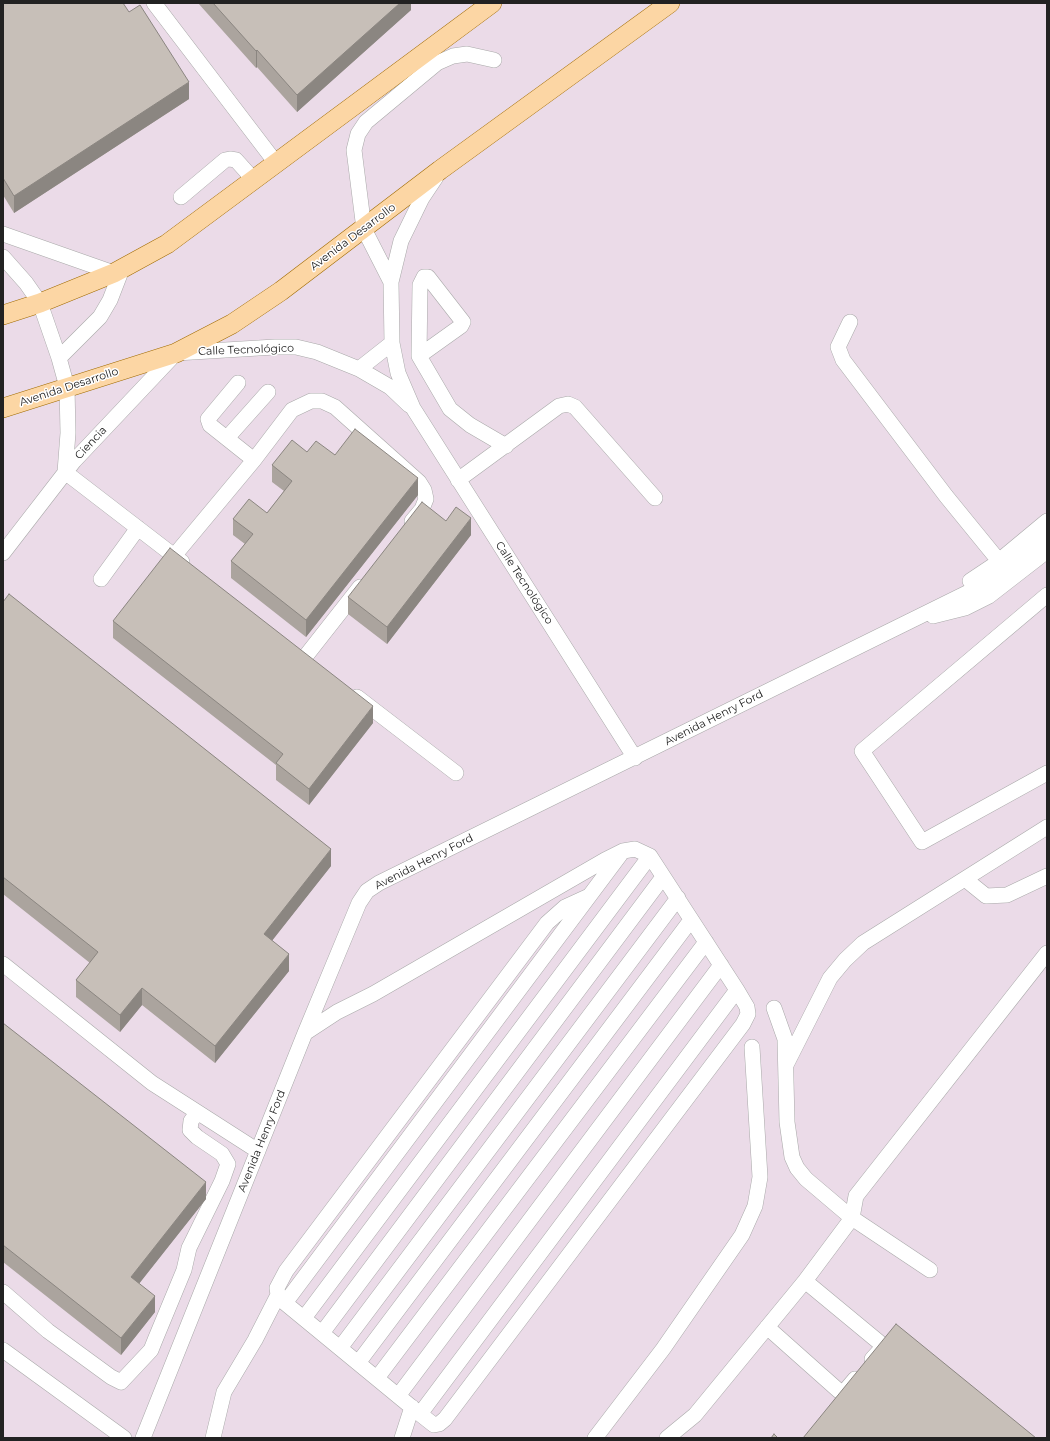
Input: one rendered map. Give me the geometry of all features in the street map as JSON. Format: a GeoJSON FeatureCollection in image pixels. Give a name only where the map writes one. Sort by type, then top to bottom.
{"type":"FeatureCollection","features":[{"type":"Feature","properties":{"kind":"main road"},"geometry":{"type":"LineString","coordinates":[[3,315],[40,303],[118,271],[167,244],[492,3]]}},
{"type":"Feature","properties":{"kind":"main road"},"geometry":{"type":"LineString","coordinates":[[627,34],[646,8],[647,3]]}},
{"type":"Feature","properties":{"kind":"main road","name":"Avenida Desarrollo"},"geometry":{"type":"LineString","coordinates":[[3,408],[176,353],[232,324],[281,291],[440,170],[670,3]]}},
{"type":"Feature","properties":{"kind":"street"},"geometry":{"type":"LineString","coordinates":[[154,3],[276,163]]}},
{"type":"Feature","properties":{"kind":"street","name":"Calle Tecnológico"},"geometry":{"type":"LineString","coordinates":[[391,282],[364,229],[354,150],[358,134],[366,122],[438,63],[448,58],[467,54],[494,60]]}},
{"type":"Feature","properties":{"kind":"street"},"geometry":{"type":"LineString","coordinates":[[181,197],[225,160],[236,160],[254,180]]}},
{"type":"Feature","properties":{"kind":"street","name":"Calle Tecnológico"},"geometry":{"type":"LineString","coordinates":[[440,170],[422,198],[401,241],[391,282],[392,343],[398,373],[413,408],[635,758]]}},
{"type":"Feature","properties":{"kind":"street"},"geometry":{"type":"LineString","coordinates":[[3,234],[118,271],[110,300],[100,317],[59,358]]}},
{"type":"Feature","properties":{"kind":"street","name":"Ciencia"},"geometry":{"type":"LineString","coordinates":[[3,257],[26,283],[40,303],[59,358],[67,387],[68,433],[65,472]]}},
{"type":"Feature","properties":{"kind":"street"},"geometry":{"type":"LineString","coordinates":[[419,356],[461,326],[463,322],[428,277],[424,277],[420,285],[419,356],[450,410],[470,425],[506,446]]}},
{"type":"Feature","properties":{"kind":"street"},"geometry":{"type":"LineString","coordinates":[[850,322],[838,347],[843,360],[946,496],[998,561]]}},
{"type":"Feature","properties":{"kind":"street"},"geometry":{"type":"LineString","coordinates":[[359,369],[392,343]]}},
{"type":"Feature","properties":{"kind":"street","name":"Calle Tecnológico"},"geometry":{"type":"LineString","coordinates":[[176,353],[296,347],[317,352],[359,369],[390,387],[413,408]]}},
{"type":"Feature","properties":{"kind":"street","name":"Ciencia"},"geometry":{"type":"LineString","coordinates":[[65,472],[131,399],[176,353]]}},
{"type":"Feature","properties":{"kind":"street"},"geometry":{"type":"LineString","coordinates":[[238,383],[208,419],[210,425],[254,460]]}},
{"type":"Feature","properties":{"kind":"street"},"geometry":{"type":"LineString","coordinates":[[227,438],[268,392]]}},
{"type":"Feature","properties":{"kind":"street"},"geometry":{"type":"LineString","coordinates":[[174,556],[254,460],[292,410],[311,401],[322,401],[335,407],[419,482],[424,490],[426,499],[422,509],[402,533]]}},
{"type":"Feature","properties":{"kind":"street"},"geometry":{"type":"LineString","coordinates":[[458,480],[559,406],[568,404],[575,407],[655,498]]}},
{"type":"Feature","properties":{"kind":"street"},"geometry":{"type":"LineString","coordinates":[[3,552],[65,472],[193,570]]}},
{"type":"Feature","properties":{"kind":"street","name":"Avenida Henry Ford"},"geometry":{"type":"LineString","coordinates":[[903,624],[998,561],[1047,521]]}},
{"type":"Feature","properties":{"kind":"street"},"geometry":{"type":"LineString","coordinates":[[101,579],[138,528]]}},
{"type":"Feature","properties":{"kind":"street","name":"Avenida Henry Ford"},"geometry":{"type":"LineString","coordinates":[[143,1438],[305,1033],[359,903],[367,891],[379,883],[635,758],[994,578],[1047,535]]}},
{"type":"Feature","properties":{"kind":"street","name":"Avenida Henry Ford"},"geometry":{"type":"LineString","coordinates":[[903,624],[965,608],[977,602],[1011,580],[1047,551]]}},
{"type":"Feature","properties":{"kind":"street"},"geometry":{"type":"LineString","coordinates":[[305,657],[368,577]]}},
{"type":"Feature","properties":{"kind":"street"},"geometry":{"type":"LineString","coordinates":[[1047,595],[862,751],[922,842],[1047,773]]}},
{"type":"Feature","properties":{"kind":"street"},"geometry":{"type":"LineString","coordinates":[[293,648],[318,667]]}},
{"type":"Feature","properties":{"kind":"street"},"geometry":{"type":"LineString","coordinates":[[343,686],[456,773]]}},
{"type":"Feature","properties":{"kind":"street"},"geometry":{"type":"LineString","coordinates":[[786,1065],[830,978],[844,960],[863,943],[1047,827]]}},
{"type":"Feature","properties":{"kind":"street"},"geometry":{"type":"LineString","coordinates":[[281,1299],[416,1411],[434,1425],[439,1424],[446,1419],[743,1024],[748,1014],[747,1007],[737,990],[650,856],[635,849],[623,851],[605,860],[373,994],[337,1012],[305,1033]]}},
{"type":"Feature","properties":{"kind":"street"},"geometry":{"type":"LineString","coordinates":[[213,1438],[224,1392],[281,1299],[623,851]]}},
{"type":"Feature","properties":{"kind":"street"},"geometry":{"type":"LineString","coordinates":[[304,1318],[650,856]]}},
{"type":"Feature","properties":{"kind":"street"},"geometry":{"type":"LineString","coordinates":[[965,879],[986,896],[1007,895],[1047,876]]}},
{"type":"Feature","properties":{"kind":"street"},"geometry":{"type":"LineString","coordinates":[[322,1333],[664,877]]}},
{"type":"Feature","properties":{"kind":"street"},"geometry":{"type":"LineString","coordinates":[[340,1348],[678,898]]}},
{"type":"Feature","properties":{"kind":"street"},"geometry":{"type":"LineString","coordinates":[[358,1363],[691,920]]}},
{"type":"Feature","properties":{"kind":"street"},"geometry":{"type":"LineString","coordinates":[[378,1378],[706,942]]}},
{"type":"Feature","properties":{"kind":"street"},"geometry":{"type":"LineString","coordinates":[[667,1438],[695,1415],[805,1282],[852,1218],[856,1196],[1047,953]]}},
{"type":"Feature","properties":{"kind":"street"},"geometry":{"type":"LineString","coordinates":[[3,964],[152,1083],[258,1151]]}},
{"type":"Feature","properties":{"kind":"street"},"geometry":{"type":"LineString","coordinates":[[398,1396],[721,965]]}},
{"type":"Feature","properties":{"kind":"street"},"geometry":{"type":"LineString","coordinates":[[402,1438],[416,1411],[737,990]]}},
{"type":"Feature","properties":{"kind":"street"},"geometry":{"type":"LineString","coordinates":[[774,1008],[785,1039],[787,1122],[792,1157],[797,1168],[806,1179],[852,1218],[930,1270]]}},
{"type":"Feature","properties":{"kind":"street"},"geometry":{"type":"LineString","coordinates":[[596,1438],[663,1349],[742,1235],[755,1206],[760,1177],[752,1047]]}},
{"type":"Feature","properties":{"kind":"street"},"geometry":{"type":"LineString","coordinates":[[3,1292],[48,1331],[120,1382],[147,1354],[155,1340],[184,1270],[189,1248],[222,1181],[228,1164],[222,1154],[197,1137],[190,1130],[191,1121],[197,1113]]}},
{"type":"Feature","properties":{"kind":"street"},"geometry":{"type":"LineString","coordinates":[[767,1327],[839,1391],[844,1392],[848,1389],[882,1345],[805,1282]]}},
{"type":"Feature","properties":{"kind":"street"},"geometry":{"type":"LineString","coordinates":[[3,1350],[124,1438]]}},
{"type":"Feature","properties":{"kind":"shaded area"},"geometry":{"type":"Polygon","coordinates":[[[3,3],[1047,3],[1047,1438],[3,1438],[3,3]]]}},
{"type":"Feature","properties":{"kind":"building"},"geometry":{"type":"Polygon","coordinates":[[[3,3],[123,3],[129,12],[140,5],[189,82],[14,196],[3,178],[3,3]]]}},
{"type":"Feature","properties":{"kind":"building"},"geometry":{"type":"Polygon","coordinates":[[[213,3],[400,3],[297,95],[213,3]]]}},
{"type":"Feature","properties":{"kind":"building"},"geometry":{"type":"Polygon","coordinates":[[[355,429],[418,478],[306,620],[231,561],[253,534],[233,519],[249,499],[267,513],[292,481],[272,465],[292,440],[307,452],[316,441],[335,455],[355,429]]]}},
{"type":"Feature","properties":{"kind":"building"},"geometry":{"type":"Polygon","coordinates":[[[422,502],[446,521],[456,507],[471,518],[387,627],[348,597],[422,502]]]}},
{"type":"Feature","properties":{"kind":"building"},"geometry":{"type":"Polygon","coordinates":[[[170,548],[373,706],[309,789],[276,763],[283,754],[113,621],[170,548]]]}},
{"type":"Feature","properties":{"kind":"building"},"geometry":{"type":"Polygon","coordinates":[[[9,594],[331,849],[264,934],[289,954],[215,1046],[142,988],[120,1015],[76,980],[98,952],[3,877],[3,602],[9,594]]]}},
{"type":"Feature","properties":{"kind":"building"},"geometry":{"type":"Polygon","coordinates":[[[3,1023],[206,1182],[131,1277],[155,1296],[121,1338],[3,1245],[3,1023]]]}},
{"type":"Feature","properties":{"kind":"building"},"geometry":{"type":"Polygon","coordinates":[[[896,1324],[1036,1438],[803,1438],[896,1324]]]}},
{"type":"Feature","properties":{"kind":"building"},"geometry":{"type":"Polygon","coordinates":[[[774,1434],[778,1438],[771,1438],[774,1434]]]}}]}
